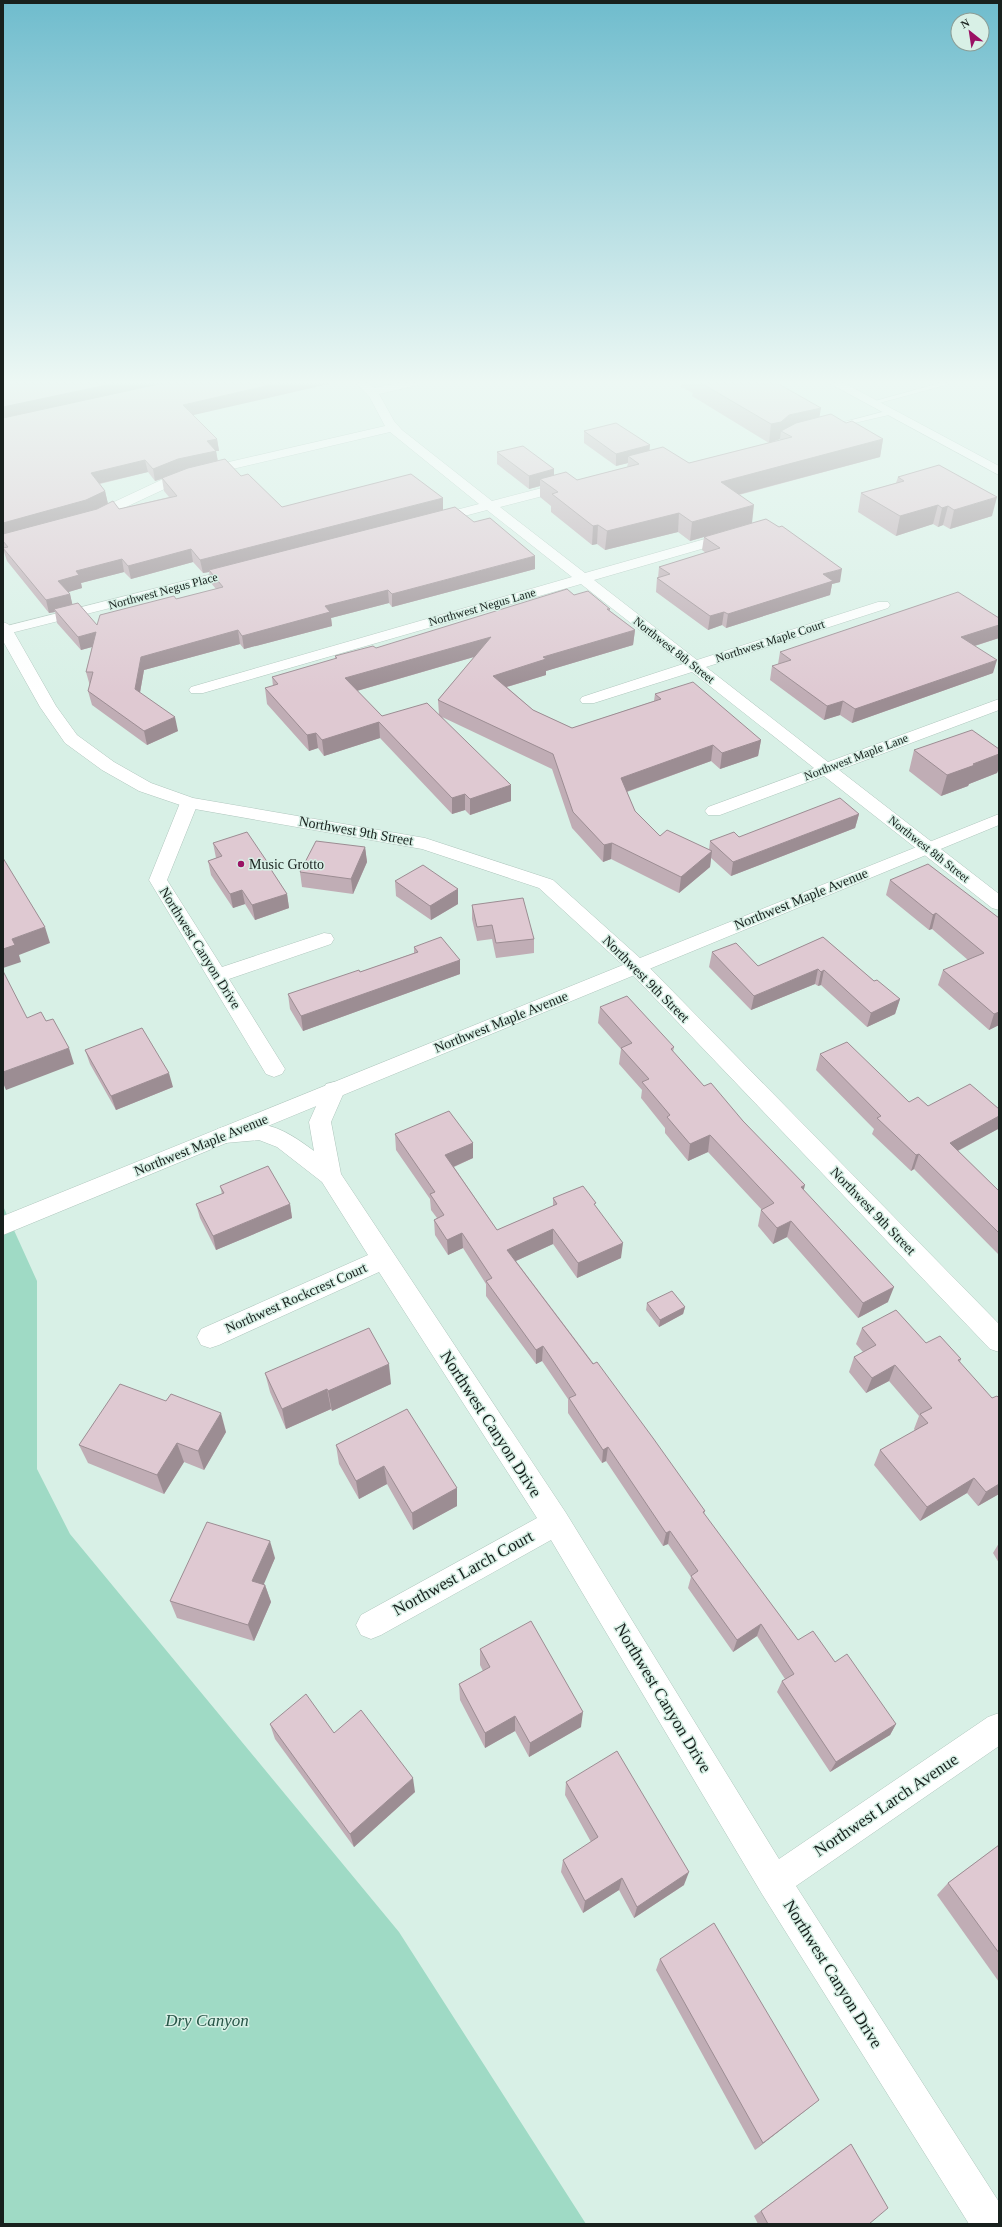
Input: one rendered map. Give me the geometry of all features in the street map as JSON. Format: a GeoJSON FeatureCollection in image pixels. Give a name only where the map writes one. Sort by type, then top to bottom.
{"type":"FeatureCollection","features":[{"type":"Feature","properties":{"kind":"street"},"geometry":{"type":"LineString","coordinates":[[80,522],[94,517],[156,487]]}},
{"type":"Feature","properties":{"kind":"street","name":"Northwest 8th Street"},"geometry":{"type":"LineString","coordinates":[[466,487],[999,904]]}},
{"type":"Feature","properties":{"kind":"street"},"geometry":{"type":"LineString","coordinates":[[420,524],[561,487]]}},
{"type":"Feature","properties":{"kind":"street","name":"Northwest Negus Lane"},"geometry":{"type":"LineString","coordinates":[[197,690],[745,532]]}},
{"type":"Feature","properties":{"kind":"street","name":"Northwest Negus Place"},"geometry":{"type":"LineString","coordinates":[[4,629],[251,568]]}},
{"type":"Feature","properties":{"kind":"street","name":"Northwest Maple Court"},"geometry":{"type":"LineString","coordinates":[[588,700],[883,605]]}},
{"type":"Feature","properties":{"kind":"street"},"geometry":{"type":"LineString","coordinates":[[4,629],[48,707],[71,739],[108,766],[145,787],[189,803]]}},
{"type":"Feature","properties":{"kind":"street","name":"Northwest Maple Lane"},"geometry":{"type":"LineString","coordinates":[[714,811],[999,704]]}},
{"type":"Feature","properties":{"kind":"street","name":"Northwest 9th Street"},"geometry":{"type":"LineString","coordinates":[[189,803],[425,844],[546,884],[636,966],[999,1341]]}},
{"type":"Feature","properties":{"kind":"street","name":"Northwest Canyon Drive"},"geometry":{"type":"LineString","coordinates":[[189,803],[158,880],[274,1069]]}},
{"type":"Feature","properties":{"kind":"street","name":"Northwest Maple Avenue"},"geometry":{"type":"LineString","coordinates":[[3,1226],[636,966],[999,819]]}},
{"type":"Feature","properties":{"kind":"street"},"geometry":{"type":"LineString","coordinates":[[217,976],[324,939]]}},
{"type":"Feature","properties":{"kind":"street","name":"Northwest Canyon Drive"},"geometry":{"type":"LineString","coordinates":[[330,1176],[320,1122],[334,1090]]}},
{"type":"Feature","properties":{"kind":"street","name":"Northwest Canyon Drive"},"geometry":{"type":"LineString","coordinates":[[225,1135],[261,1131],[285,1141],[330,1176],[556,1522],[774,1882],[991,2224]]}},
{"type":"Feature","properties":{"kind":"street","name":"Northwest Rockcrest Court"},"geometry":{"type":"LineString","coordinates":[[210,1337],[383,1259]]}},
{"type":"Feature","properties":{"kind":"street","name":"Northwest Larch Court"},"geometry":{"type":"LineString","coordinates":[[371,1624],[556,1522]]}},
{"type":"Feature","properties":{"kind":"street","name":"Northwest Larch Avenue"},"geometry":{"type":"LineString","coordinates":[[774,1882],[999,1728]]}},
{"type":"Feature","properties":{"kind":"green space","name":"Dry Canyon"},"geometry":{"type":"Polygon","coordinates":[[[3,1206],[37,1281],[37,1469],[70,1534],[399,1932],[586,2224],[3,2224],[3,1206]]]}},
{"type":"Feature","properties":{"kind":"building"},"geometry":{"type":"Polygon","coordinates":[[[3,487],[102,487],[105,491],[86,500],[3,523],[3,487]]]}},
{"type":"Feature","properties":{"kind":"building"},"geometry":{"type":"Polygon","coordinates":[[[169,487],[261,487],[282,507],[360,487],[428,487],[443,498],[200,560],[191,549],[128,566],[122,559],[76,571],[79,575],[58,581],[70,594],[46,600],[3,548],[8,547],[3,541],[3,534],[97,509],[113,501],[119,509],[177,496],[169,487]]]}},
{"type":"Feature","properties":{"kind":"building"},"geometry":{"type":"Polygon","coordinates":[[[551,487],[728,487],[754,505],[692,522],[679,513],[607,531],[598,525],[593,526],[552,494],[558,492],[551,487]]]}},
{"type":"Feature","properties":{"kind":"building"},"geometry":{"type":"Polygon","coordinates":[[[883,487],[979,487],[997,497],[954,510],[948,506],[942,508],[938,505],[900,516],[861,493],[883,487]]]}},
{"type":"Feature","properties":{"kind":"building"},"geometry":{"type":"Polygon","coordinates":[[[455,507],[474,522],[490,518],[535,556],[392,594],[388,590],[325,606],[330,612],[242,636],[238,630],[141,657],[135,689],[175,717],[144,731],[88,691],[93,672],[86,672],[96,632],[78,637],[54,609],[78,603],[97,625],[100,615],[174,596],[176,599],[223,587],[209,570],[455,507]]]}},
{"type":"Feature","properties":{"kind":"building"},"geometry":{"type":"Polygon","coordinates":[[[766,519],[779,527],[782,526],[842,569],[823,574],[833,581],[728,614],[724,612],[710,616],[657,578],[670,574],[659,567],[720,548],[704,537],[766,519]]]}},
{"type":"Feature","properties":{"kind":"building"},"geometry":{"type":"Polygon","coordinates":[[[567,589],[574,595],[588,591],[610,609],[607,609],[635,630],[543,657],[546,659],[493,676],[533,710],[572,728],[661,699],[655,694],[693,682],[761,740],[722,753],[713,745],[621,778],[635,811],[660,836],[667,830],[712,851],[681,877],[612,843],[604,845],[573,812],[553,754],[438,700],[491,637],[345,678],[382,716],[427,703],[511,785],[470,799],[465,794],[452,798],[379,722],[322,740],[316,733],[307,735],[265,688],[278,684],[272,677],[337,658],[335,656],[373,646],[376,648],[567,589]]]}},
{"type":"Feature","properties":{"kind":"building"},"geometry":{"type":"Polygon","coordinates":[[[958,592],[999,618],[999,625],[961,637],[997,660],[855,709],[843,701],[827,706],[772,666],[791,660],[780,652],[958,592]]]}},
{"type":"Feature","properties":{"kind":"building"},"geometry":{"type":"Polygon","coordinates":[[[972,730],[999,749],[999,754],[973,764],[975,765],[947,775],[914,750],[972,730]]]}},
{"type":"Feature","properties":{"kind":"building"},"geometry":{"type":"Polygon","coordinates":[[[840,798],[859,814],[733,862],[710,841],[734,832],[739,837],[840,798]]]}},
{"type":"Feature","properties":{"kind":"building"},"geometry":{"type":"Polygon","coordinates":[[[247,832],[287,894],[252,905],[242,890],[230,894],[208,861],[222,856],[213,843],[247,832]]]}},
{"type":"Feature","properties":{"kind":"building"},"geometry":{"type":"Polygon","coordinates":[[[316,841],[365,847],[351,879],[300,872],[316,841]]]}},
{"type":"Feature","properties":{"kind":"building"},"geometry":{"type":"Polygon","coordinates":[[[3,858],[45,927],[12,939],[15,945],[3,949],[3,858]]]}},
{"type":"Feature","properties":{"kind":"building"},"geometry":{"type":"Polygon","coordinates":[[[928,864],[999,918],[999,1012],[994,1014],[943,970],[984,953],[936,913],[933,915],[890,880],[928,864]]]}},
{"type":"Feature","properties":{"kind":"building"},"geometry":{"type":"Polygon","coordinates":[[[423,865],[458,889],[430,906],[395,881],[423,865]]]}},
{"type":"Feature","properties":{"kind":"building"},"geometry":{"type":"Polygon","coordinates":[[[523,898],[534,939],[496,943],[492,925],[477,927],[472,905],[523,898]]]}},
{"type":"Feature","properties":{"kind":"building"},"geometry":{"type":"Polygon","coordinates":[[[441,937],[460,960],[301,1016],[288,994],[359,970],[360,972],[418,952],[414,947],[441,937]]]}},
{"type":"Feature","properties":{"kind":"building"},"geometry":{"type":"Polygon","coordinates":[[[823,937],[874,981],[877,980],[900,999],[871,1013],[824,970],[821,972],[818,969],[754,996],[712,952],[736,943],[758,966],[823,937]]]}},
{"type":"Feature","properties":{"kind":"building"},"geometry":{"type":"Polygon","coordinates":[[[3,971],[27,1018],[41,1012],[46,1021],[53,1019],[69,1048],[3,1072],[3,971]]]}},
{"type":"Feature","properties":{"kind":"building"},"geometry":{"type":"Polygon","coordinates":[[[627,996],[674,1047],[671,1049],[704,1086],[711,1083],[743,1121],[805,1185],[801,1187],[894,1287],[863,1303],[791,1221],[777,1228],[761,1210],[774,1203],[710,1135],[690,1144],[667,1117],[670,1115],[642,1082],[649,1079],[621,1048],[632,1043],[600,1007],[627,996]]]}},
{"type":"Feature","properties":{"kind":"building"},"geometry":{"type":"Polygon","coordinates":[[[142,1028],[169,1073],[111,1096],[85,1050],[142,1028]]]}},
{"type":"Feature","properties":{"kind":"building"},"geometry":{"type":"Polygon","coordinates":[[[847,1042],[909,1102],[918,1097],[928,1106],[970,1084],[999,1109],[999,1116],[950,1143],[999,1191],[999,1233],[919,1154],[916,1155],[877,1118],[881,1116],[820,1054],[847,1042]]]}},
{"type":"Feature","properties":{"kind":"building"},"geometry":{"type":"Polygon","coordinates":[[[449,1111],[473,1143],[445,1155],[497,1230],[557,1204],[553,1198],[583,1186],[596,1203],[594,1204],[623,1243],[578,1263],[553,1229],[507,1250],[593,1364],[597,1362],[705,1511],[703,1512],[798,1640],[813,1631],[835,1662],[847,1654],[896,1724],[836,1762],[782,1681],[794,1674],[761,1624],[737,1640],[691,1576],[698,1571],[670,1531],[666,1533],[608,1447],[603,1450],[569,1398],[576,1395],[543,1346],[536,1350],[486,1281],[492,1278],[462,1233],[447,1240],[434,1220],[444,1215],[430,1194],[435,1192],[395,1134],[449,1111]]]}},
{"type":"Feature","properties":{"kind":"building"},"geometry":{"type":"Polygon","coordinates":[[[268,1166],[290,1204],[213,1236],[196,1204],[224,1193],[220,1186],[268,1166]]]}},
{"type":"Feature","properties":{"kind":"building"},"geometry":{"type":"Polygon","coordinates":[[[672,1291],[685,1307],[660,1320],[647,1303],[672,1291]]]}},
{"type":"Feature","properties":{"kind":"building"},"geometry":{"type":"Polygon","coordinates":[[[896,1310],[926,1343],[940,1336],[961,1359],[958,1360],[992,1398],[997,1396],[999,1398],[999,1484],[986,1492],[974,1478],[927,1507],[880,1450],[928,1423],[920,1414],[932,1408],[895,1365],[872,1378],[854,1357],[876,1345],[862,1328],[896,1310]]]}},
{"type":"Feature","properties":{"kind":"building"},"geometry":{"type":"Polygon","coordinates":[[[369,1328],[389,1364],[328,1391],[327,1389],[282,1409],[265,1373],[369,1328]]]}},
{"type":"Feature","properties":{"kind":"building"},"geometry":{"type":"Polygon","coordinates":[[[120,1384],[166,1401],[171,1394],[221,1413],[198,1451],[177,1443],[157,1475],[79,1445],[120,1384]]]}},
{"type":"Feature","properties":{"kind":"building"},"geometry":{"type":"Polygon","coordinates":[[[407,1409],[457,1488],[412,1513],[384,1466],[356,1481],[336,1445],[407,1409]]]}},
{"type":"Feature","properties":{"kind":"building"},"geometry":{"type":"Polygon","coordinates":[[[207,1522],[270,1541],[252,1581],[265,1585],[248,1625],[170,1601],[207,1522]]]}},
{"type":"Feature","properties":{"kind":"building"},"geometry":{"type":"Polygon","coordinates":[[[531,1621],[583,1712],[530,1743],[515,1716],[485,1733],[459,1684],[490,1667],[480,1649],[531,1621]]]}},
{"type":"Feature","properties":{"kind":"building"},"geometry":{"type":"Polygon","coordinates":[[[306,1694],[334,1733],[361,1710],[413,1778],[350,1834],[270,1724],[306,1694]]]}},
{"type":"Feature","properties":{"kind":"building"},"geometry":{"type":"Polygon","coordinates":[[[617,1751],[689,1872],[637,1907],[622,1878],[585,1901],[563,1860],[598,1837],[566,1782],[617,1751]]]}},
{"type":"Feature","properties":{"kind":"building"},"geometry":{"type":"Polygon","coordinates":[[[999,1845],[999,1953],[948,1883],[999,1845]]]}},
{"type":"Feature","properties":{"kind":"building"},"geometry":{"type":"Polygon","coordinates":[[[714,1923],[819,2100],[763,2143],[660,1959],[714,1923]]]}},
{"type":"Feature","properties":{"kind":"building"},"geometry":{"type":"Polygon","coordinates":[[[851,2144],[888,2208],[869,2224],[768,2224],[761,2211],[851,2144]]]}},
{"type":"Feature","properties":{"kind":"place","name":"Music Grotto"},"geometry":{"type":"Point","coordinates":[241,864]}}]}
